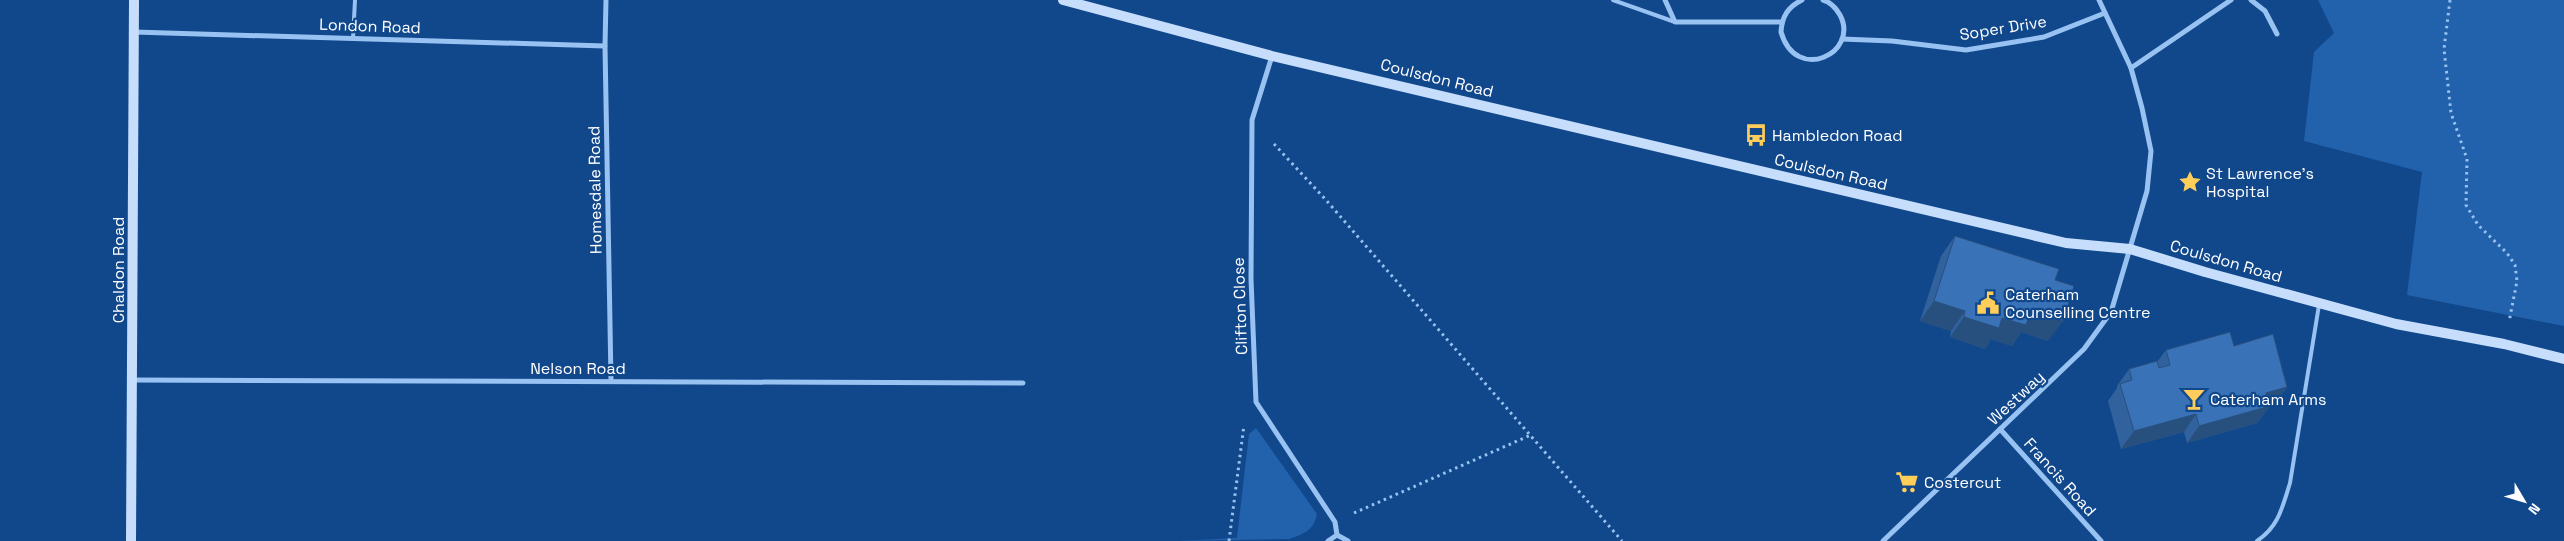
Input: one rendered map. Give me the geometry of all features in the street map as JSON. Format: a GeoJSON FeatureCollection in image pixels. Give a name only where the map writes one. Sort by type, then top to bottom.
{"type":"FeatureCollection","features":[{"type":"Feature","properties":{"kind":"street","name":"Chaldon Road"},"geometry":{"type":"LineString","coordinates":[[131,541],[134,0]]}},
{"type":"Feature","properties":{"kind":"street","name":"Homesdale Road"},"geometry":{"type":"LineString","coordinates":[[606,0],[605,46],[611,380]]}},
{"type":"Feature","properties":{"kind":"street","name":"Coulsdon Road"},"geometry":{"type":"LineString","coordinates":[[1063,0],[1272,56],[2066,243],[2130,249],[2396,324],[2504,344],[2564,359]]}},
{"type":"Feature","properties":{"kind":"street"},"geometry":{"type":"LineString","coordinates":[[1665,0],[1675,22],[1782,22]]}},
{"type":"Feature","properties":{"kind":"street"},"geometry":{"type":"LineString","coordinates":[[1802,0],[1793,4],[1786,12],[1781,32],[1790,51],[1808,60],[1818,60],[1828,56],[1837,49],[1842,39],[1844,28],[1841,17],[1835,8],[1822,0]]}},
{"type":"Feature","properties":{"kind":"street"},"geometry":{"type":"LineString","coordinates":[[2099,0],[2131,68],[2142,108],[2150,151],[2147,191],[2130,249]]}},
{"type":"Feature","properties":{"kind":"street"},"geometry":{"type":"LineString","coordinates":[[2131,68],[2231,0]]}},
{"type":"Feature","properties":{"kind":"street"},"geometry":{"type":"LineString","coordinates":[[2250,0],[2265,11],[2277,34]]}},
{"type":"Feature","properties":{"kind":"street","name":"Soper Drive"},"geometry":{"type":"LineString","coordinates":[[1842,39],[1892,41],[1966,50],[2044,37],[2105,13]]}},
{"type":"Feature","properties":{"kind":"street","name":"London Road"},"geometry":{"type":"LineString","coordinates":[[134,32],[605,46]]}},
{"type":"Feature","properties":{"kind":"street","name":"Clifton Close"},"geometry":{"type":"LineString","coordinates":[[1256,402],[1251,279],[1252,120],[1272,56]]}},
{"type":"Feature","properties":{"kind":"street","name":"Westway"},"geometry":{"type":"LineString","coordinates":[[1883,541],[2084,349],[2110,312],[2130,249]]}},
{"type":"Feature","properties":{"kind":"street","name":"Nelson Road"},"geometry":{"type":"LineString","coordinates":[[133,380],[611,380],[1023,383]]}},
{"type":"Feature","properties":{"kind":"street"},"geometry":{"type":"LineString","coordinates":[[1256,402],[1335,522],[1337,535]]}},
{"type":"Feature","properties":{"kind":"street","name":"Francis Road"},"geometry":{"type":"LineString","coordinates":[[2000,429],[2101,541]]}},
{"type":"Feature","properties":{"kind":"street"},"geometry":{"type":"LineString","coordinates":[[1328,541],[1337,535]]}},
{"type":"Feature","properties":{"kind":"street"},"geometry":{"type":"LineString","coordinates":[[1337,535],[1348,541]]}},
{"type":"Feature","properties":{"kind":"lane"},"geometry":{"type":"LineString","coordinates":[[353,38],[355,0]]}},
{"type":"Feature","properties":{"kind":"lane"},"geometry":{"type":"LineString","coordinates":[[1613,0],[1675,22]]}},
{"type":"Feature","properties":{"kind":"lane"},"geometry":{"type":"LineString","coordinates":[[2257,541],[2270,532],[2282,510],[2290,483],[2319,303]]}},
{"type":"Feature","properties":{"kind":"path"},"geometry":{"type":"LineString","coordinates":[[2450,0],[2444,49],[2451,113],[2467,159],[2466,206],[2478,226],[2507,253],[2515,265],[2517,281],[2504,344]]}},
{"type":"Feature","properties":{"kind":"path"},"geometry":{"type":"LineString","coordinates":[[1252,120],[1326,200],[1622,541]]}},
{"type":"Feature","properties":{"kind":"path"},"geometry":{"type":"LineString","coordinates":[[1229,541],[1245,419],[1256,402]]}},
{"type":"Feature","properties":{"kind":"path"},"geometry":{"type":"LineString","coordinates":[[1335,522],[1531,435]]}},
{"type":"Feature","properties":{"kind":"shaded area"},"geometry":{"type":"Polygon","coordinates":[[[2318,0],[2564,0],[2564,326],[2407,295],[2422,172],[2304,141],[2314,52],[2334,33],[2318,0]]]}},
{"type":"Feature","properties":{"kind":"shaded area"},"geometry":{"type":"Polygon","coordinates":[[[1256,428],[1317,514],[1311,528],[1289,539],[1179,541],[1237,538],[1249,434],[1256,428]]]}},
{"type":"Feature","properties":{"kind":"building","name":"Caterham Counselling Centre"},"geometry":{"type":"Polygon","coordinates":[[[1955,236],[2059,269],[2055,280],[2074,286],[2063,321],[2031,311],[2026,325],[2002,318],[1999,328],[1964,317],[1965,311],[1934,301],[1955,236]]]}},
{"type":"Feature","properties":{"kind":"building","name":"Caterham Arms"},"geometry":{"type":"Polygon","coordinates":[[[2230,332],[2234,346],[2273,334],[2287,387],[2266,393],[2270,406],[2199,426],[2196,414],[2134,431],[2120,384],[2132,380],[2129,369],[2157,361],[2159,368],[2170,365],[2166,350],[2230,332]]]}},
{"type":"Feature","properties":{"kind":"place","name":"Hambledon Road"},"geometry":{"type":"Point","coordinates":[1756,135]}},
{"type":"Feature","properties":{"kind":"place","name":"St Lawrence's Hospital"},"geometry":{"type":"Point","coordinates":[2190,182]}},
{"type":"Feature","properties":{"kind":"place","name":"Caterham Counselling Centre"},"geometry":{"type":"Point","coordinates":[1988,303]}},
{"type":"Feature","properties":{"kind":"place","name":"Caterham Arms"},"geometry":{"type":"Point","coordinates":[2194,399]}},
{"type":"Feature","properties":{"kind":"place","name":"Costercut"},"geometry":{"type":"Point","coordinates":[1907,482]}}]}
